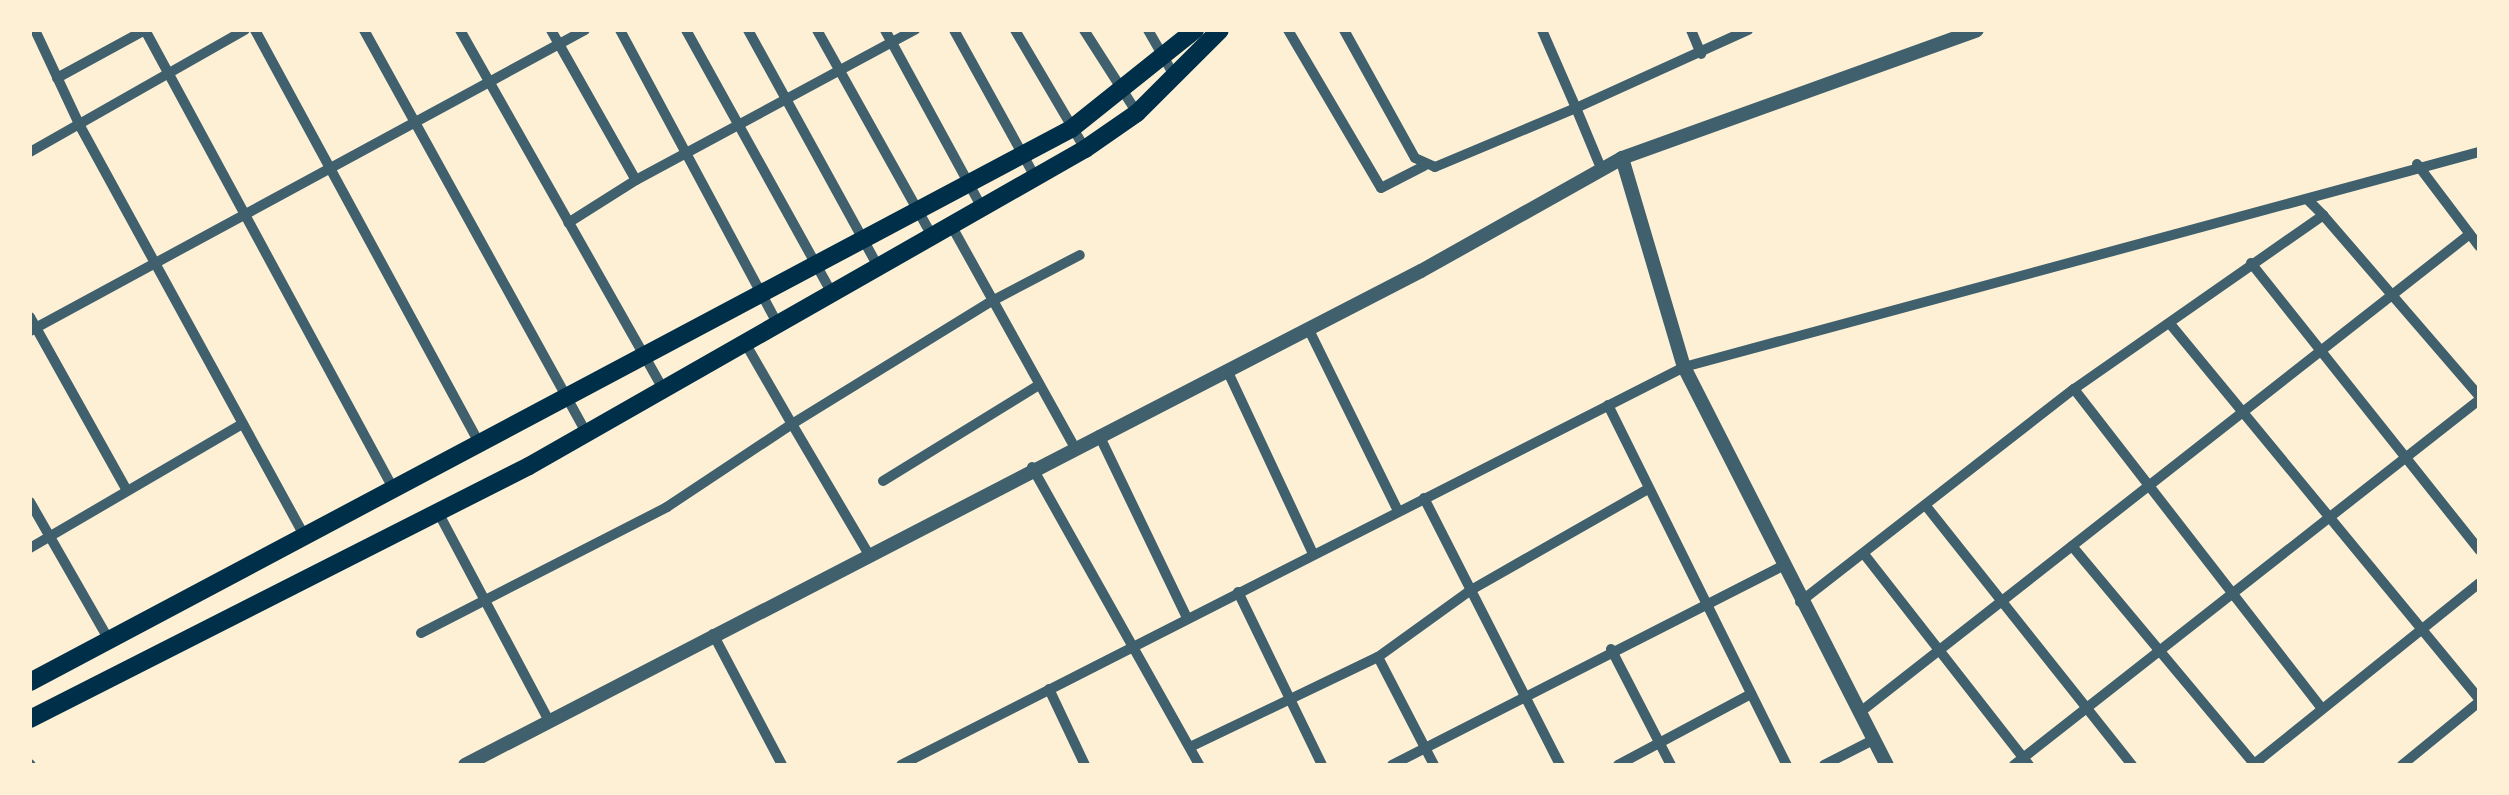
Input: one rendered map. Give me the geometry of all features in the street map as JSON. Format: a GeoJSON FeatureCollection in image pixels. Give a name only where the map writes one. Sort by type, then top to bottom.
{"type":"FeatureCollection","features":[{"type":"Feature","properties":{"kind":"main road"},"geometry":{"type":"LineString","coordinates":[[30,682],[479,443],[644,360],[1072,129],[1194,30]]}},
{"type":"Feature","properties":{"kind":"main road"},"geometry":{"type":"LineString","coordinates":[[30,719],[439,514],[587,434],[744,340],[879,268],[1085,149],[1137,112],[1220,30]]}},
{"type":"Feature","properties":{"kind":"street"},"geometry":{"type":"LineString","coordinates":[[34,30],[80,126],[160,264],[304,535]]}},
{"type":"Feature","properties":{"kind":"street"},"geometry":{"type":"LineString","coordinates":[[57,78],[145,30],[394,490]]}},
{"type":"Feature","properties":{"kind":"street"},"geometry":{"type":"LineString","coordinates":[[30,152],[169,77],[245,30]]}},
{"type":"Feature","properties":{"kind":"street"},"geometry":{"type":"LineString","coordinates":[[255,30],[479,443]]}},
{"type":"Feature","properties":{"kind":"street"},"geometry":{"type":"LineString","coordinates":[[364,30],[587,434]]}},
{"type":"Feature","properties":{"kind":"street"},"geometry":{"type":"LineString","coordinates":[[460,30],[664,390]]}},
{"type":"Feature","properties":{"kind":"street"},"geometry":{"type":"LineString","coordinates":[[551,30],[636,180]]}},
{"type":"Feature","properties":{"kind":"street"},"geometry":{"type":"LineString","coordinates":[[126,489],[32,325],[160,264],[585,30]]}},
{"type":"Feature","properties":{"kind":"street"},"geometry":{"type":"LineString","coordinates":[[620,30],[777,322]]}},
{"type":"Feature","properties":{"kind":"street"},"geometry":{"type":"LineString","coordinates":[[686,30],[831,292]]}},
{"type":"Feature","properties":{"kind":"street"},"geometry":{"type":"LineString","coordinates":[[748,30],[879,268]]}},
{"type":"Feature","properties":{"kind":"street"},"geometry":{"type":"LineString","coordinates":[[817,30],[932,236]]}},
{"type":"Feature","properties":{"kind":"street"},"geometry":{"type":"LineString","coordinates":[[885,30],[966,187],[982,208]]}},
{"type":"Feature","properties":{"kind":"street"},"geometry":{"type":"LineString","coordinates":[[568,223],[686,152],[915,30]]}},
{"type":"Feature","properties":{"kind":"street"},"geometry":{"type":"LineString","coordinates":[[954,30],[1034,175]]}},
{"type":"Feature","properties":{"kind":"street"},"geometry":{"type":"LineString","coordinates":[[1015,30],[1085,149]]}},
{"type":"Feature","properties":{"kind":"street"},"geometry":{"type":"LineString","coordinates":[[1084,30],[1137,112]]}},
{"type":"Feature","properties":{"kind":"street"},"geometry":{"type":"LineString","coordinates":[[1148,30],[1176,77]]}},
{"type":"Feature","properties":{"kind":"street"},"geometry":{"type":"LineString","coordinates":[[1288,30],[1381,188],[1424,166],[1576,108],[1748,30]]}},
{"type":"Feature","properties":{"kind":"street"},"geometry":{"type":"LineString","coordinates":[[1344,30],[1424,166]]}},
{"type":"Feature","properties":{"kind":"street"},"geometry":{"type":"LineString","coordinates":[[1542,30],[1601,168]]}},
{"type":"Feature","properties":{"kind":"street"},"geometry":{"type":"LineString","coordinates":[[1691,30],[1701,54]]}},
{"type":"Feature","properties":{"kind":"street"},"geometry":{"type":"LineString","coordinates":[[465,765],[1032,467],[1308,328],[1601,168],[1977,30]]}},
{"type":"Feature","properties":{"kind":"street"},"geometry":{"type":"LineString","coordinates":[[902,765],[1684,367],[2308,200],[2417,164],[2479,152]]}},
{"type":"Feature","properties":{"kind":"street"},"geometry":{"type":"LineString","coordinates":[[1622,158],[1684,367],[1780,566],[1888,765]]}},
{"type":"Feature","properties":{"kind":"street"},"geometry":{"type":"LineString","coordinates":[[2417,164],[2479,246]]}},
{"type":"Feature","properties":{"kind":"street"},"geometry":{"type":"LineString","coordinates":[[1864,554],[2022,763],[2406,460],[2479,398],[2395,293],[2308,200]]}},
{"type":"Feature","properties":{"kind":"street"},"geometry":{"type":"LineString","coordinates":[[1799,603],[2074,389],[2171,325],[2323,215]]}},
{"type":"Feature","properties":{"kind":"street"},"geometry":{"type":"LineString","coordinates":[[951,225],[1075,448]]}},
{"type":"Feature","properties":{"kind":"street"},"geometry":{"type":"LineString","coordinates":[[1859,714],[2470,234]]}},
{"type":"Feature","properties":{"kind":"street"},"geometry":{"type":"LineString","coordinates":[[420,633],[667,507],[792,424],[992,301],[1080,255]]}},
{"type":"Feature","properties":{"kind":"street"},"geometry":{"type":"LineString","coordinates":[[2251,264],[2479,550]]}},
{"type":"Feature","properties":{"kind":"street"},"geometry":{"type":"LineString","coordinates":[[2171,325],[2245,409],[2479,700],[2402,765]]}},
{"type":"Feature","properties":{"kind":"street"},"geometry":{"type":"LineString","coordinates":[[1308,328],[1398,511]]}},
{"type":"Feature","properties":{"kind":"street"},"geometry":{"type":"LineString","coordinates":[[744,340],[868,553]]}},
{"type":"Feature","properties":{"kind":"street"},"geometry":{"type":"LineString","coordinates":[[1228,370],[1313,554]]}},
{"type":"Feature","properties":{"kind":"street"},"geometry":{"type":"LineString","coordinates":[[883,481],[1039,385]]}},
{"type":"Feature","properties":{"kind":"street"},"geometry":{"type":"LineString","coordinates":[[2074,389],[2322,709]]}},
{"type":"Feature","properties":{"kind":"street"},"geometry":{"type":"LineString","coordinates":[[1608,405],[1646,490],[1787,765]]}},
{"type":"Feature","properties":{"kind":"street"},"geometry":{"type":"LineString","coordinates":[[30,548],[242,424]]}},
{"type":"Feature","properties":{"kind":"street"},"geometry":{"type":"LineString","coordinates":[[1098,435],[1188,618]]}},
{"type":"Feature","properties":{"kind":"street"},"geometry":{"type":"LineString","coordinates":[[1032,467],[1135,644],[1199,765]]}},
{"type":"Feature","properties":{"kind":"street"},"geometry":{"type":"LineString","coordinates":[[1190,747],[1378,657],[1471,590],[1646,490]]}},
{"type":"Feature","properties":{"kind":"street"},"geometry":{"type":"LineString","coordinates":[[1424,498],[1560,765]]}},
{"type":"Feature","properties":{"kind":"street"},"geometry":{"type":"LineString","coordinates":[[30,502],[110,641]]}},
{"type":"Feature","properties":{"kind":"street"},"geometry":{"type":"LineString","coordinates":[[1926,506],[2132,765]]}},
{"type":"Feature","properties":{"kind":"street"},"geometry":{"type":"LineString","coordinates":[[439,514],[548,721]]}},
{"type":"Feature","properties":{"kind":"street"},"geometry":{"type":"LineString","coordinates":[[2072,546],[2158,654],[2254,764],[2479,584]]}},
{"type":"Feature","properties":{"kind":"street"},"geometry":{"type":"LineString","coordinates":[[1392,765],[1527,701],[1611,649],[1780,566]]}},
{"type":"Feature","properties":{"kind":"street"},"geometry":{"type":"LineString","coordinates":[[1238,592],[1322,765]]}},
{"type":"Feature","properties":{"kind":"street"},"geometry":{"type":"LineString","coordinates":[[712,634],[782,765]]}},
{"type":"Feature","properties":{"kind":"street"},"geometry":{"type":"LineString","coordinates":[[1611,649],[1671,765]]}},
{"type":"Feature","properties":{"kind":"street"},"geometry":{"type":"LineString","coordinates":[[1378,657],[1434,765]]}},
{"type":"Feature","properties":{"kind":"street"},"geometry":{"type":"LineString","coordinates":[[1049,689],[1085,765]]}},
{"type":"Feature","properties":{"kind":"street"},"geometry":{"type":"LineString","coordinates":[[1618,765],[1751,694]]}},
{"type":"Feature","properties":{"kind":"street"},"geometry":{"type":"LineString","coordinates":[[1824,765],[1873,740]]}}]}
